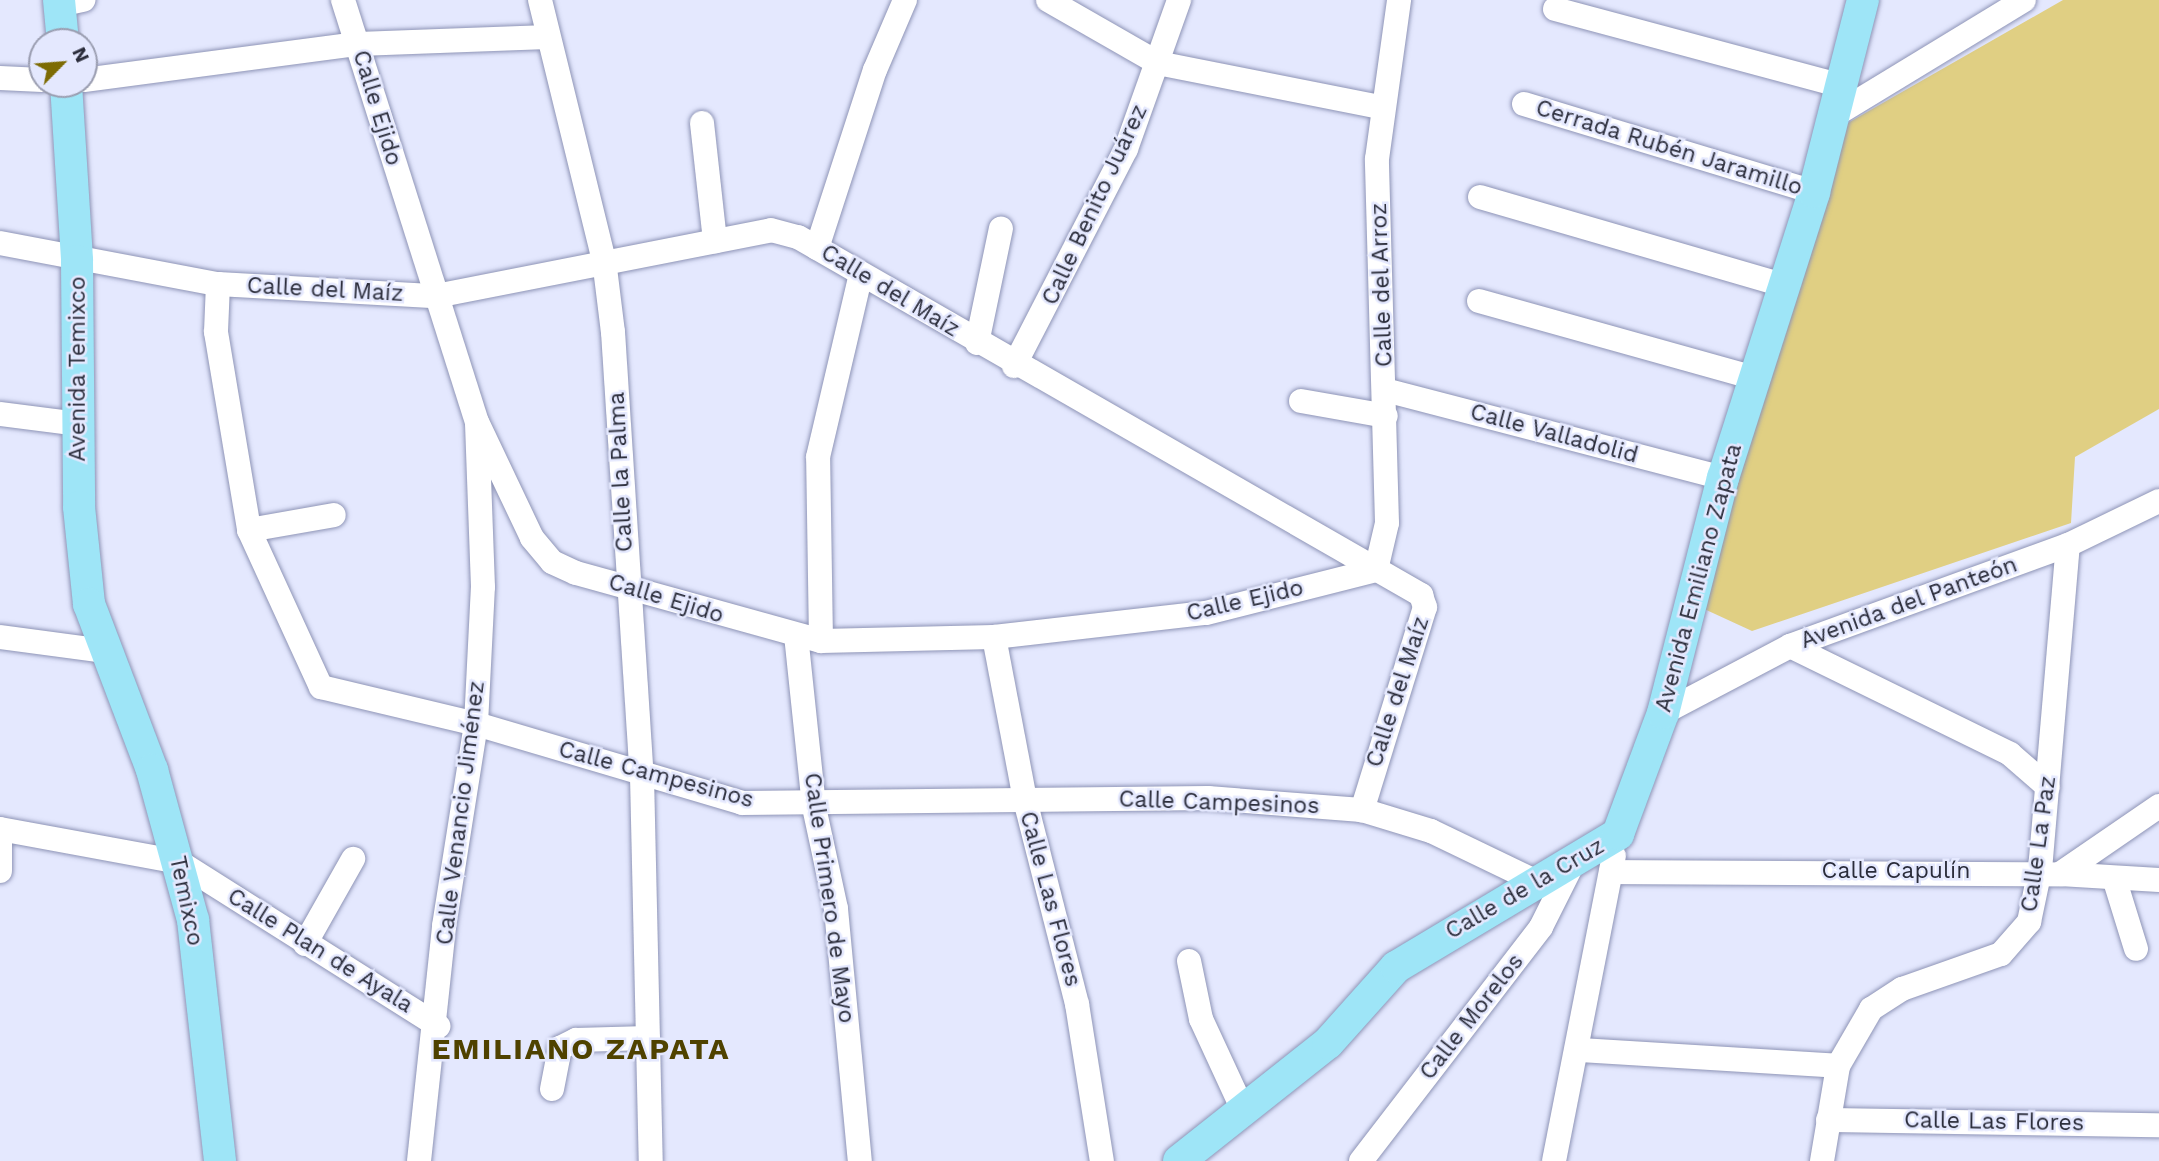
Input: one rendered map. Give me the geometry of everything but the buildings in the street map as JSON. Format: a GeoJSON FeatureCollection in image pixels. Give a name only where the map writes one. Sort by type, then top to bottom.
{"type":"FeatureCollection","features":[{"type":"Feature","properties":{"kind":"main road","name":"Avenida Emiliano Zapata"},"geometry":{"type":"LineString","coordinates":[[1618,834],[1663,713],[1723,478],[1758,379],[1814,192],[1863,0]]}},
{"type":"Feature","properties":{"kind":"main road"},"geometry":{"type":"LineString","coordinates":[[64,28],[67,2]]}},
{"type":"Feature","properties":{"kind":"main road","name":"Avenida Temixco"},"geometry":{"type":"LineString","coordinates":[[67,98],[77,261],[83,561],[89,604],[105,651]]}},
{"type":"Feature","properties":{"kind":"main road","name":"Temixco"},"geometry":{"type":"LineString","coordinates":[[105,651],[179,862],[193,920],[220,1161]]}},
{"type":"Feature","properties":{"kind":"main road","name":"Calle de la Cruz"},"geometry":{"type":"LineString","coordinates":[[1179,1161],[1328,1043],[1396,967],[1533,880],[1572,865],[1618,834]]}},
{"type":"Feature","properties":{"kind":"street","name":"Calle Ejido"},"geometry":{"type":"LineString","coordinates":[[343,0],[477,422],[532,538],[552,562],[821,641],[994,637],[1206,613],[1376,570]]}},
{"type":"Feature","properties":{"kind":"street","name":"Calle la Palma"},"geometry":{"type":"LineString","coordinates":[[540,0],[604,260],[642,776],[650,1161]]}},
{"type":"Feature","properties":{"kind":"street"},"geometry":{"type":"LineString","coordinates":[[817,248],[875,70],[905,0]]}},
{"type":"Feature","properties":{"kind":"street"},"geometry":{"type":"LineString","coordinates":[[1048,0],[1158,63],[1381,107]]}},
{"type":"Feature","properties":{"kind":"street","name":"Calle Benito Juárez"},"geometry":{"type":"LineString","coordinates":[[1014,366],[1126,149],[1180,0]]}},
{"type":"Feature","properties":{"kind":"street","name":"Calle del Arroz"},"geometry":{"type":"LineString","coordinates":[[1376,570],[1387,523],[1381,107],[1399,0]]}},
{"type":"Feature","properties":{"kind":"street"},"geometry":{"type":"LineString","coordinates":[[1555,9],[1837,100],[2012,3]]}},
{"type":"Feature","properties":{"kind":"street"},"geometry":{"type":"LineString","coordinates":[[98,77],[358,44],[548,37]]}},
{"type":"Feature","properties":{"kind":"street"},"geometry":{"type":"LineString","coordinates":[[0,78],[28,79]]}},
{"type":"Feature","properties":{"kind":"street","name":"Cerrada Rubén Jaramillo"},"geometry":{"type":"LineString","coordinates":[[1524,104],[1814,192]]}},
{"type":"Feature","properties":{"kind":"street"},"geometry":{"type":"LineString","coordinates":[[702,123],[715,241]]}},
{"type":"Feature","properties":{"kind":"street"},"geometry":{"type":"LineString","coordinates":[[1480,197],[1786,286]]}},
{"type":"Feature","properties":{"kind":"street"},"geometry":{"type":"LineString","coordinates":[[977,343],[1001,228]]}},
{"type":"Feature","properties":{"kind":"street","name":"Calle del Maíz"},"geometry":{"type":"LineString","coordinates":[[0,243],[77,261],[218,284],[436,296],[604,260],[771,230],[817,248],[860,278],[1421,595],[1425,607],[1362,810]]}},
{"type":"Feature","properties":{"kind":"street"},"geometry":{"type":"LineString","coordinates":[[821,641],[818,457],[860,278]]}},
{"type":"Feature","properties":{"kind":"street","name":"Calle Campesinos"},"geometry":{"type":"LineString","coordinates":[[218,284],[216,332],[249,530],[321,687],[476,724],[642,776],[742,803],[814,807],[1024,800],[1208,798],[1362,810],[1431,831],[1533,880]]}},
{"type":"Feature","properties":{"kind":"street"},"geometry":{"type":"LineString","coordinates":[[1479,301],[1758,379]]}},
{"type":"Feature","properties":{"kind":"street","name":"Calle Valladolid"},"geometry":{"type":"LineString","coordinates":[[1385,390],[1723,478]]}},
{"type":"Feature","properties":{"kind":"street"},"geometry":{"type":"LineString","coordinates":[[1301,401],[1386,416]]}},
{"type":"Feature","properties":{"kind":"street"},"geometry":{"type":"LineString","coordinates":[[0,414],[79,424]]}},
{"type":"Feature","properties":{"kind":"street","name":"Calle Venancio Jiménez"},"geometry":{"type":"LineString","coordinates":[[419,1161],[438,1026],[444,926],[476,724],[483,587],[477,422]]}},
{"type":"Feature","properties":{"kind":"street","name":"Avenida del Panteón"},"geometry":{"type":"LineString","coordinates":[[1663,713],[1790,646],[2068,545],[2159,501]]}},
{"type":"Feature","properties":{"kind":"street"},"geometry":{"type":"LineString","coordinates":[[249,530],[334,515]]}},
{"type":"Feature","properties":{"kind":"street","name":"Calle La Paz"},"geometry":{"type":"LineString","coordinates":[[1822,1161],[1838,1066],[1871,1009],[1902,989],[2001,954],[2029,922],[2050,872],[2048,787],[2068,545]]}},
{"type":"Feature","properties":{"kind":"street","name":"Calle Primero de Mayo"},"geometry":{"type":"LineString","coordinates":[[796,635],[814,807],[836,909],[860,1161]]}},
{"type":"Feature","properties":{"kind":"street"},"geometry":{"type":"LineString","coordinates":[[0,637],[105,651]]}},
{"type":"Feature","properties":{"kind":"street","name":"Calle Las Flores"},"geometry":{"type":"LineString","coordinates":[[994,637],[1024,800],[1077,1004],[1102,1161]]}},
{"type":"Feature","properties":{"kind":"street"},"geometry":{"type":"LineString","coordinates":[[1790,646],[2010,754],[2048,787]]}},
{"type":"Feature","properties":{"kind":"street"},"geometry":{"type":"LineString","coordinates":[[2050,872],[2159,806]]}},
{"type":"Feature","properties":{"kind":"street"},"geometry":{"type":"LineString","coordinates":[[0,829],[0,871]]}},
{"type":"Feature","properties":{"kind":"street","name":"Calle Plan de Ayala"},"geometry":{"type":"LineString","coordinates":[[0,829],[179,862],[438,1026]]}},
{"type":"Feature","properties":{"kind":"street","name":"Avenida Emiliano Zapata"},"geometry":{"type":"LineString","coordinates":[[1554,1161],[1580,1050],[1618,834]]}},
{"type":"Feature","properties":{"kind":"street"},"geometry":{"type":"LineString","coordinates":[[305,944],[353,859]]}},
{"type":"Feature","properties":{"kind":"street","name":"Calle Morelos"},"geometry":{"type":"LineString","coordinates":[[1361,1161],[1541,927],[1572,865]]}},
{"type":"Feature","properties":{"kind":"street","name":"Calle Capulín"},"geometry":{"type":"LineString","coordinates":[[1611,872],[2050,872],[2115,881],[2159,880]]}},
{"type":"Feature","properties":{"kind":"street"},"geometry":{"type":"LineString","coordinates":[[2115,881],[2136,948]]}},
{"type":"Feature","properties":{"kind":"street"},"geometry":{"type":"LineString","coordinates":[[1189,961],[1201,1019],[1244,1112]]}},
{"type":"Feature","properties":{"kind":"street"},"geometry":{"type":"LineString","coordinates":[[552,1088],[560,1048],[576,1040],[648,1038]]}},
{"type":"Feature","properties":{"kind":"street"},"geometry":{"type":"LineString","coordinates":[[1580,1050],[1838,1066]]}},
{"type":"Feature","properties":{"kind":"street","name":"Calle Las Flores"},"geometry":{"type":"LineString","coordinates":[[1828,1120],[2159,1125]]}},
{"type":"Feature","properties":{"kind":"shaded area"},"geometry":{"type":"Polygon","coordinates":[[[2063,0],[2159,0],[2159,409],[2075,457],[2071,523],[1752,631],[1702,608],[1839,128],[2063,0]]]}},
{"type":"Feature","properties":{"kind":"district","name":"EMILIANO ZAPATA"},"geometry":{"type":"Point","coordinates":[581,1049]}}]}
